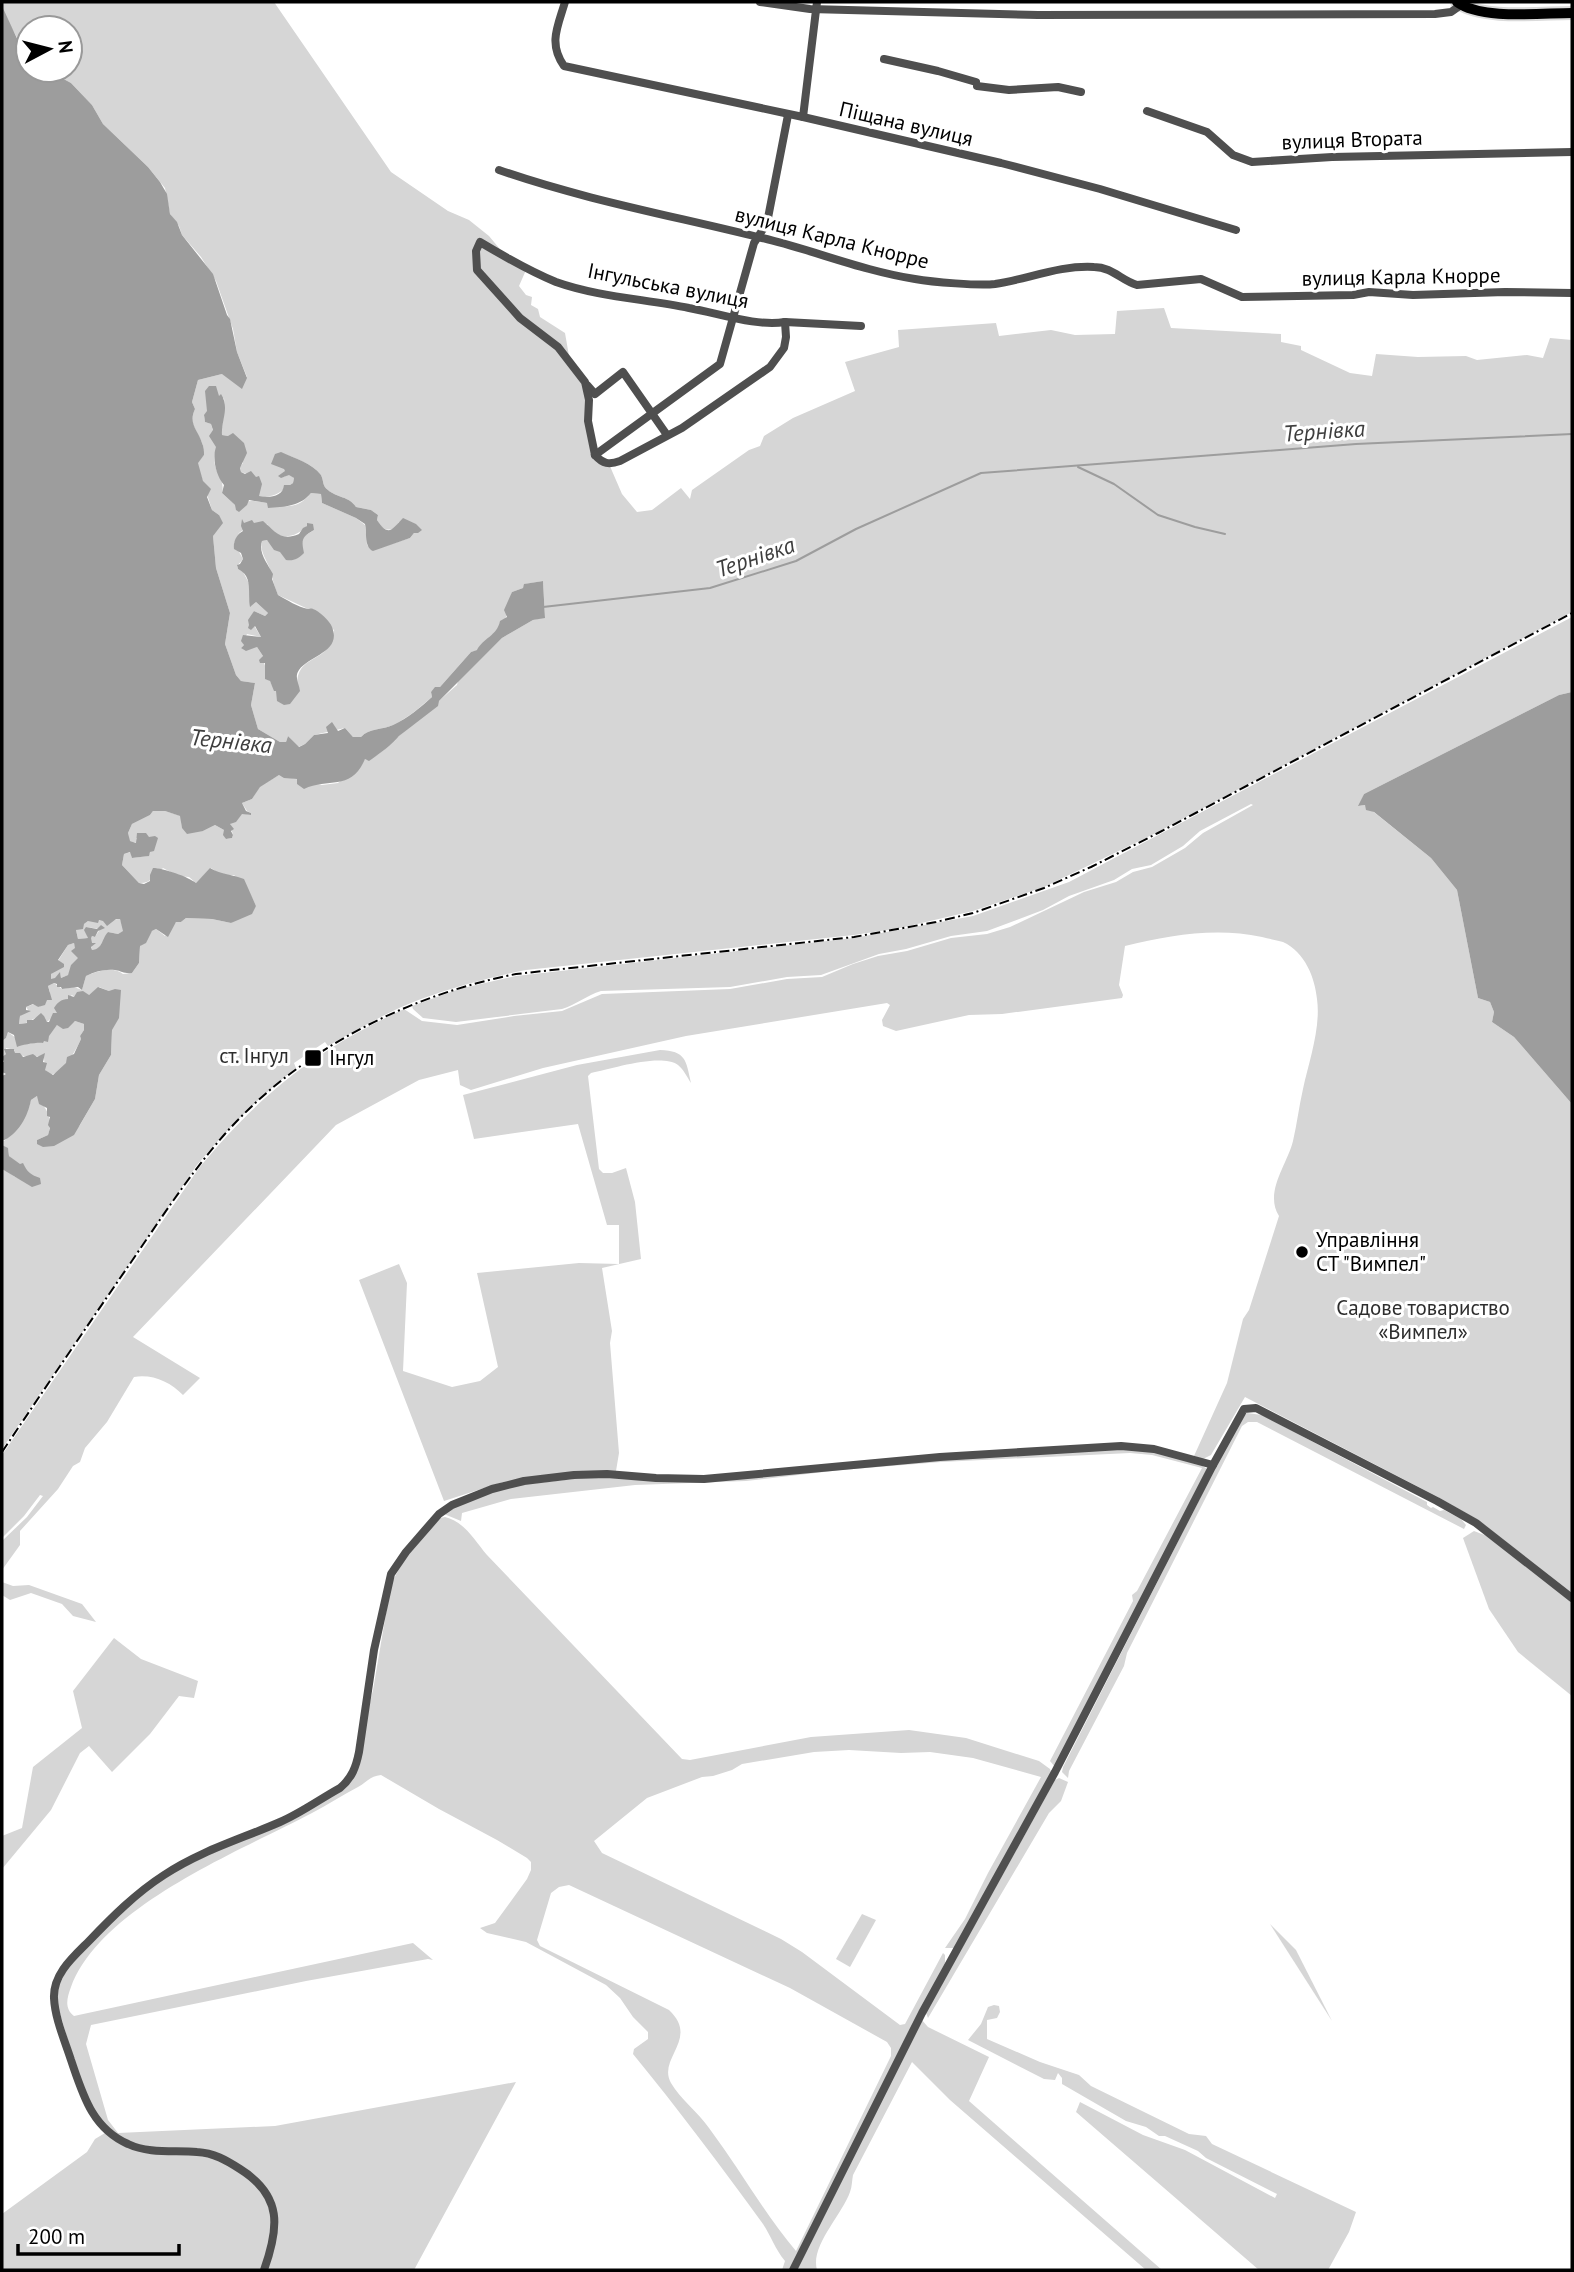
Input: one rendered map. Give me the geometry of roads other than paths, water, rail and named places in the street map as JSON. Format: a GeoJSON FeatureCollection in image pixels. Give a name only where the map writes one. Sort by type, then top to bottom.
{"type":"FeatureCollection","features":[{"type":"Feature","properties":{"kind":"main road"},"geometry":{"type":"LineString","coordinates":[[1459,3],[1472,10],[1488,13],[1572,12]]}},
{"type":"Feature","properties":{"kind":"street","name":"Піщана вулиця"},"geometry":{"type":"LineString","coordinates":[[565,2],[554,42],[558,58],[564,66],[803,117],[1046,174],[1236,230]]}},
{"type":"Feature","properties":{"kind":"street"},"geometry":{"type":"LineString","coordinates":[[760,2],[1038,15],[1435,14],[1457,10],[1459,3]]}},
{"type":"Feature","properties":{"kind":"street"},"geometry":{"type":"LineString","coordinates":[[803,117],[817,5]]}},
{"type":"Feature","properties":{"kind":"street"},"geometry":{"type":"LineString","coordinates":[[884,59],[938,71],[976,84],[1009,90],[1058,87],[1081,92]]}},
{"type":"Feature","properties":{"kind":"street","name":"вулиця Втората"},"geometry":{"type":"LineString","coordinates":[[1147,111],[1207,132],[1233,155],[1252,162],[1332,157],[1572,152]]}},
{"type":"Feature","properties":{"kind":"street"},"geometry":{"type":"LineString","coordinates":[[595,456],[718,368],[722,361],[754,243],[767,223],[788,115]]}},
{"type":"Feature","properties":{"kind":"street","name":"вулиця Карла Кнорре"},"geometry":{"type":"LineString","coordinates":[[499,170],[599,200],[758,237],[916,279],[991,285],[1053,271],[1094,267],[1110,269],[1137,285],[1201,279],[1242,297],[1353,295],[1368,292],[1413,295],[1572,293]]}},
{"type":"Feature","properties":{"kind":"street","name":"Інгульська вулиця"},"geometry":{"type":"LineString","coordinates":[[585,382],[558,347],[520,318],[477,270],[476,251],[480,242],[527,270],[560,283],[778,323],[861,326]]}},
{"type":"Feature","properties":{"kind":"street"},"geometry":{"type":"LineString","coordinates":[[585,382],[589,400],[588,421],[595,456],[610,464],[682,428],[771,368],[784,348],[786,322]]}},
{"type":"Feature","properties":{"kind":"street"},"geometry":{"type":"LineString","coordinates":[[585,382],[595,394],[623,372],[667,435]]}},
{"type":"Feature","properties":{"kind":"street"},"geometry":{"type":"LineString","coordinates":[[793,2270],[922,2013],[1055,1772],[1241,1412],[1247,1408],[1256,1408],[1437,1501],[1476,1523],[1572,1598]]}},
{"type":"Feature","properties":{"kind":"street"},"geometry":{"type":"LineString","coordinates":[[264,2270],[276,2227],[270,2199],[264,2188],[250,2175],[219,2156],[195,2151],[138,2148],[100,2126],[81,2088],[60,2026],[54,1998],[56,1987],[67,1963],[112,1917],[164,1874],[217,1847],[283,1821],[347,1782],[358,1759],[374,1650],[391,1574],[439,1514],[452,1505],[510,1484],[574,1475],[704,1479],[927,1458],[1121,1446],[1154,1449],[1213,1465]]}},
{"type":"Feature","properties":{"kind":"water"},"geometry":{"type":"Polygon","coordinates":[[[2,6],[14,32],[14,84],[72,84],[92,105],[103,124],[160,182],[167,194],[170,214],[177,222],[182,235],[213,274],[230,319],[237,352],[247,378],[242,389],[222,374],[198,380],[192,402],[195,409],[193,419],[204,448],[204,455],[198,463],[203,481],[211,489],[207,497],[212,510],[219,515],[223,523],[213,536],[216,568],[230,613],[225,644],[236,675],[241,681],[255,683],[251,705],[258,729],[280,742],[286,742],[288,736],[299,747],[314,735],[328,733],[326,727],[332,722],[338,731],[345,728],[353,737],[361,737],[368,732],[389,727],[409,716],[432,697],[431,692],[435,687],[440,687],[471,652],[477,650],[493,634],[500,621],[507,617],[504,610],[512,592],[523,588],[524,584],[543,581],[545,618],[533,620],[502,638],[439,701],[438,706],[377,756],[369,761],[365,759],[353,776],[339,782],[304,789],[297,784],[297,779],[279,775],[260,787],[252,799],[242,803],[251,815],[242,814],[236,822],[230,824],[234,829],[231,831],[232,838],[226,839],[224,830],[215,825],[187,834],[182,828],[180,816],[165,811],[153,811],[132,824],[128,833],[130,841],[136,843],[137,833],[158,838],[154,851],[150,852],[149,856],[132,858],[130,852],[124,854],[122,865],[139,883],[150,881],[153,868],[176,873],[196,883],[210,868],[244,879],[256,906],[252,914],[231,923],[186,918],[176,922],[168,937],[156,929],[146,943],[140,946],[139,963],[132,973],[104,970],[93,973],[86,976],[82,990],[78,987],[62,989],[54,983],[48,986],[52,1000],[47,1000],[45,1005],[38,1007],[33,1004],[26,1007],[26,1010],[31,1011],[20,1016],[19,1024],[33,1020],[41,1013],[49,1022],[53,1013],[57,1013],[55,1006],[68,999],[68,995],[74,997],[77,992],[83,991],[89,995],[98,987],[109,991],[121,990],[119,1018],[112,1030],[111,1055],[99,1075],[95,1099],[74,1135],[54,1146],[43,1147],[37,1144],[37,1140],[48,1135],[50,1117],[47,1116],[47,1108],[39,1104],[37,1096],[31,1100],[25,1118],[17,1130],[2,1141],[2,1076],[6,1074],[2,1072],[2,1057],[6,1054],[4,1049],[14,1049],[15,1053],[20,1053],[23,1057],[33,1054],[37,1057],[45,1053],[45,1070],[53,1075],[66,1063],[67,1057],[74,1054],[84,1024],[75,1021],[63,1029],[57,1025],[48,1042],[43,1043],[17,1047],[14,1035],[8,1032],[2,1041],[2,6]],[[120,919],[107,926],[103,921],[88,921],[83,929],[76,930],[78,939],[88,938],[84,930],[86,927],[97,929],[101,925],[105,928],[91,938],[92,943],[96,943],[91,947],[92,950],[96,949],[108,932],[118,934],[123,931],[120,919]],[[74,943],[68,945],[58,960],[64,967],[51,974],[51,979],[60,972],[61,978],[68,975],[71,965],[78,958],[71,951],[75,948],[74,943]]]}},
{"type":"Feature","properties":{"kind":"water"},"geometry":{"type":"Polygon","coordinates":[[[209,386],[216,386],[219,396],[221,394],[224,399],[222,435],[233,433],[244,443],[247,453],[240,468],[241,472],[245,474],[251,471],[256,477],[259,476],[262,484],[259,496],[275,496],[281,492],[284,485],[293,483],[294,478],[289,475],[281,478],[278,476],[284,469],[271,464],[275,454],[281,452],[313,467],[321,475],[325,487],[332,493],[350,501],[356,507],[371,510],[378,515],[377,520],[385,529],[390,530],[403,518],[422,530],[410,538],[373,551],[367,543],[365,524],[322,503],[321,494],[311,493],[297,503],[274,508],[268,508],[267,503],[249,500],[239,512],[236,510],[235,505],[222,493],[224,485],[217,472],[216,447],[209,436],[213,430],[211,424],[205,422],[205,391],[209,386]]]}},
{"type":"Feature","properties":{"kind":"water"},"geometry":{"type":"Polygon","coordinates":[[[242,519],[244,523],[252,520],[254,523],[263,521],[278,534],[287,537],[299,534],[307,523],[313,524],[314,530],[303,539],[304,553],[296,559],[286,560],[267,540],[262,541],[261,545],[278,595],[300,607],[318,612],[327,619],[334,635],[329,648],[299,670],[297,678],[300,691],[290,704],[284,705],[277,701],[276,691],[270,681],[265,679],[265,663],[260,663],[259,660],[263,656],[257,647],[246,651],[241,648],[244,645],[241,641],[243,635],[261,637],[255,626],[251,630],[248,628],[248,620],[254,611],[265,616],[268,613],[256,602],[250,607],[248,581],[238,569],[237,565],[243,559],[234,546],[236,538],[243,531],[242,519]]]}},
{"type":"Feature","properties":{"kind":"water"},"geometry":{"type":"Polygon","coordinates":[[[1572,692],[1572,1104],[1514,1037],[1492,1022],[1494,1012],[1490,1002],[1478,998],[1457,890],[1431,858],[1374,812],[1366,810],[1365,805],[1358,806],[1364,794],[1559,695],[1572,692]]]}},
{"type":"Feature","properties":{"kind":"water"},"geometry":{"type":"Polygon","coordinates":[[[2,1145],[8,1148],[9,1156],[20,1164],[23,1163],[30,1173],[40,1178],[41,1184],[32,1187],[2,1169],[2,1145]]]}},
{"type":"Feature","properties":{"kind":"waterway","name":"Тернівка"},"geometry":{"type":"LineString","coordinates":[[543,607],[710,588],[796,561],[856,529],[981,473],[1356,444],[1572,434]]}},
{"type":"Feature","properties":{"kind":"waterway"},"geometry":{"type":"LineString","coordinates":[[1078,467],[1114,484],[1158,515],[1225,534]]}},
{"type":"Feature","properties":{"kind":"railway"},"geometry":{"type":"LineString","coordinates":[[2,1452],[162,1217],[224,1135],[286,1077],[357,1031],[435,996],[516,974],[854,937],[973,913],[1044,888],[1091,867],[1572,613]]}},
{"type":"Feature","properties":{"kind":"place","name":"Інгул"},"geometry":{"type":"Point","coordinates":[313,1058]}},
{"type":"Feature","properties":{"kind":"place","name":"Управління СТ \"Вимпел\""},"geometry":{"type":"Point","coordinates":[1302,1252]}},
{"type":"Feature","properties":{"kind":"park label","name":"ст. Інгул"},"geometry":{"type":"Point","coordinates":[254,1056]}},
{"type":"Feature","properties":{"kind":"park label","name":"Садове товариство «Вимпел»"},"geometry":{"type":"Point","coordinates":[1423,1320]}}]}
